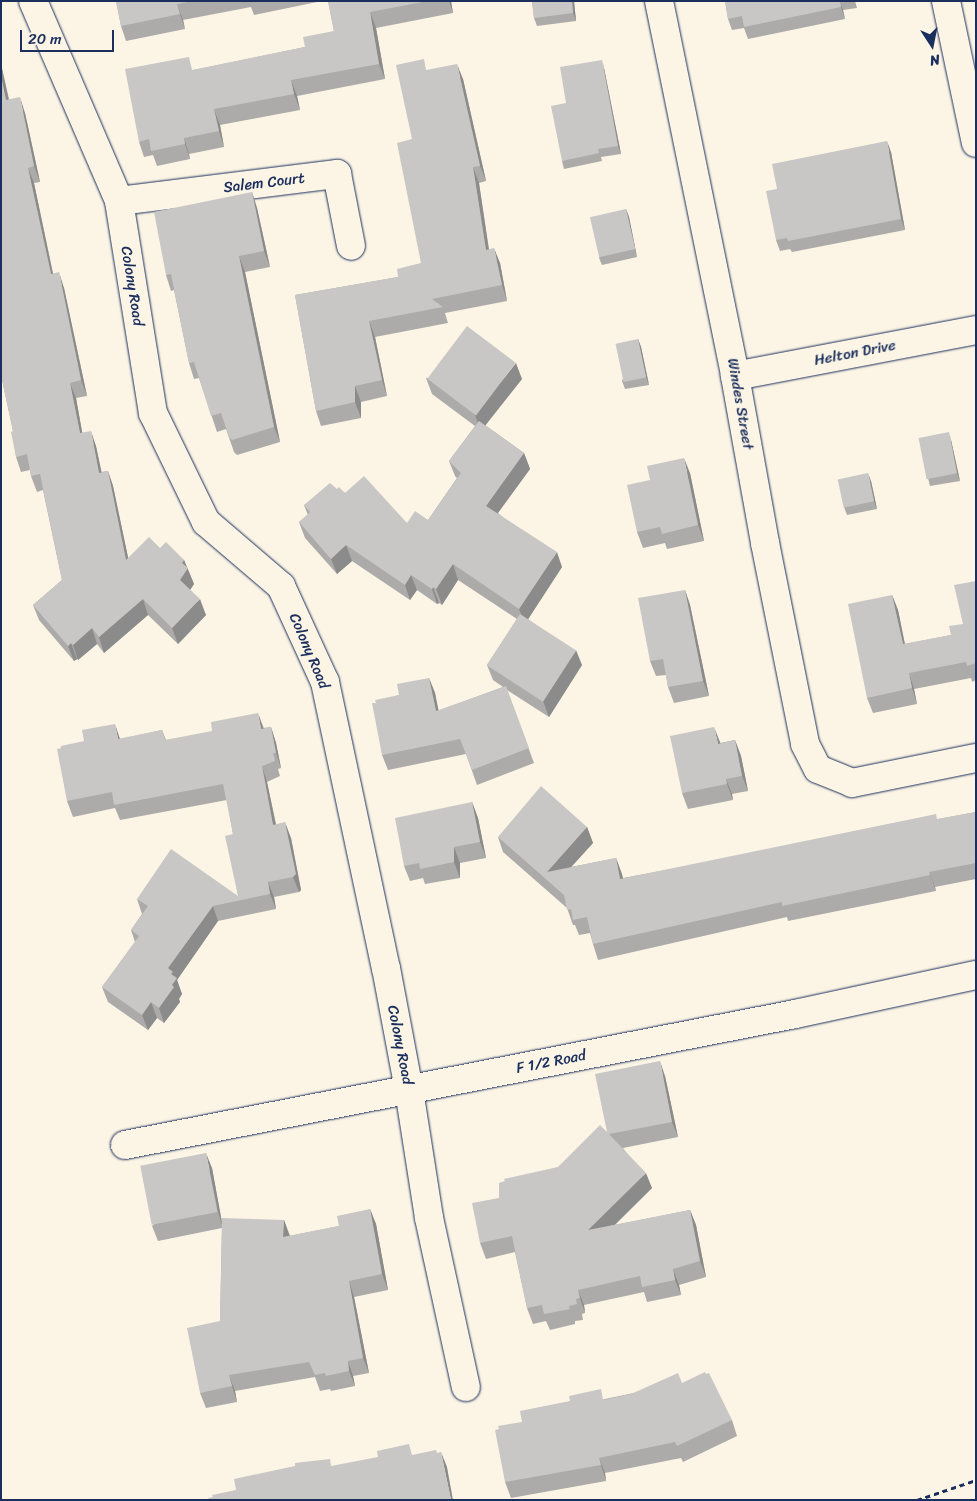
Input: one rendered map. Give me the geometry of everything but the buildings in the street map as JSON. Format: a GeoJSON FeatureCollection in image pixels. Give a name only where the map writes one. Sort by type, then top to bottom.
{"type":"FeatureCollection","features":[{"type":"Feature","properties":{"kind":"street","name":"Colony Road"},"geometry":{"type":"LineString","coordinates":[[33,1],[119,201],[153,413],[206,522],[281,586],[325,682],[386,968],[409,1090],[429,1218],[466,1387]]}},
{"type":"Feature","properties":{"kind":"street","name":"Windes Street"},"geometry":{"type":"LineString","coordinates":[[659,1],[735,376],[765,543],[805,744],[818,769],[852,783],[976,758]]}},
{"type":"Feature","properties":{"kind":"street"},"geometry":{"type":"LineString","coordinates":[[946,1],[976,142]]}},
{"type":"Feature","properties":{"kind":"street","name":"Salem Court"},"geometry":{"type":"LineString","coordinates":[[119,201],[337,174],[351,246]]}},
{"type":"Feature","properties":{"kind":"street","name":"Helton Drive"},"geometry":{"type":"LineString","coordinates":[[735,376],[976,330]]}},
{"type":"Feature","properties":{"kind":"street","name":"F 1/2 Road"},"geometry":{"type":"LineString","coordinates":[[125,1145],[785,1016],[976,974]]}},
{"type":"Feature","properties":{"kind":"path"},"geometry":{"type":"LineString","coordinates":[[917,1500],[976,1480]]}}]}
